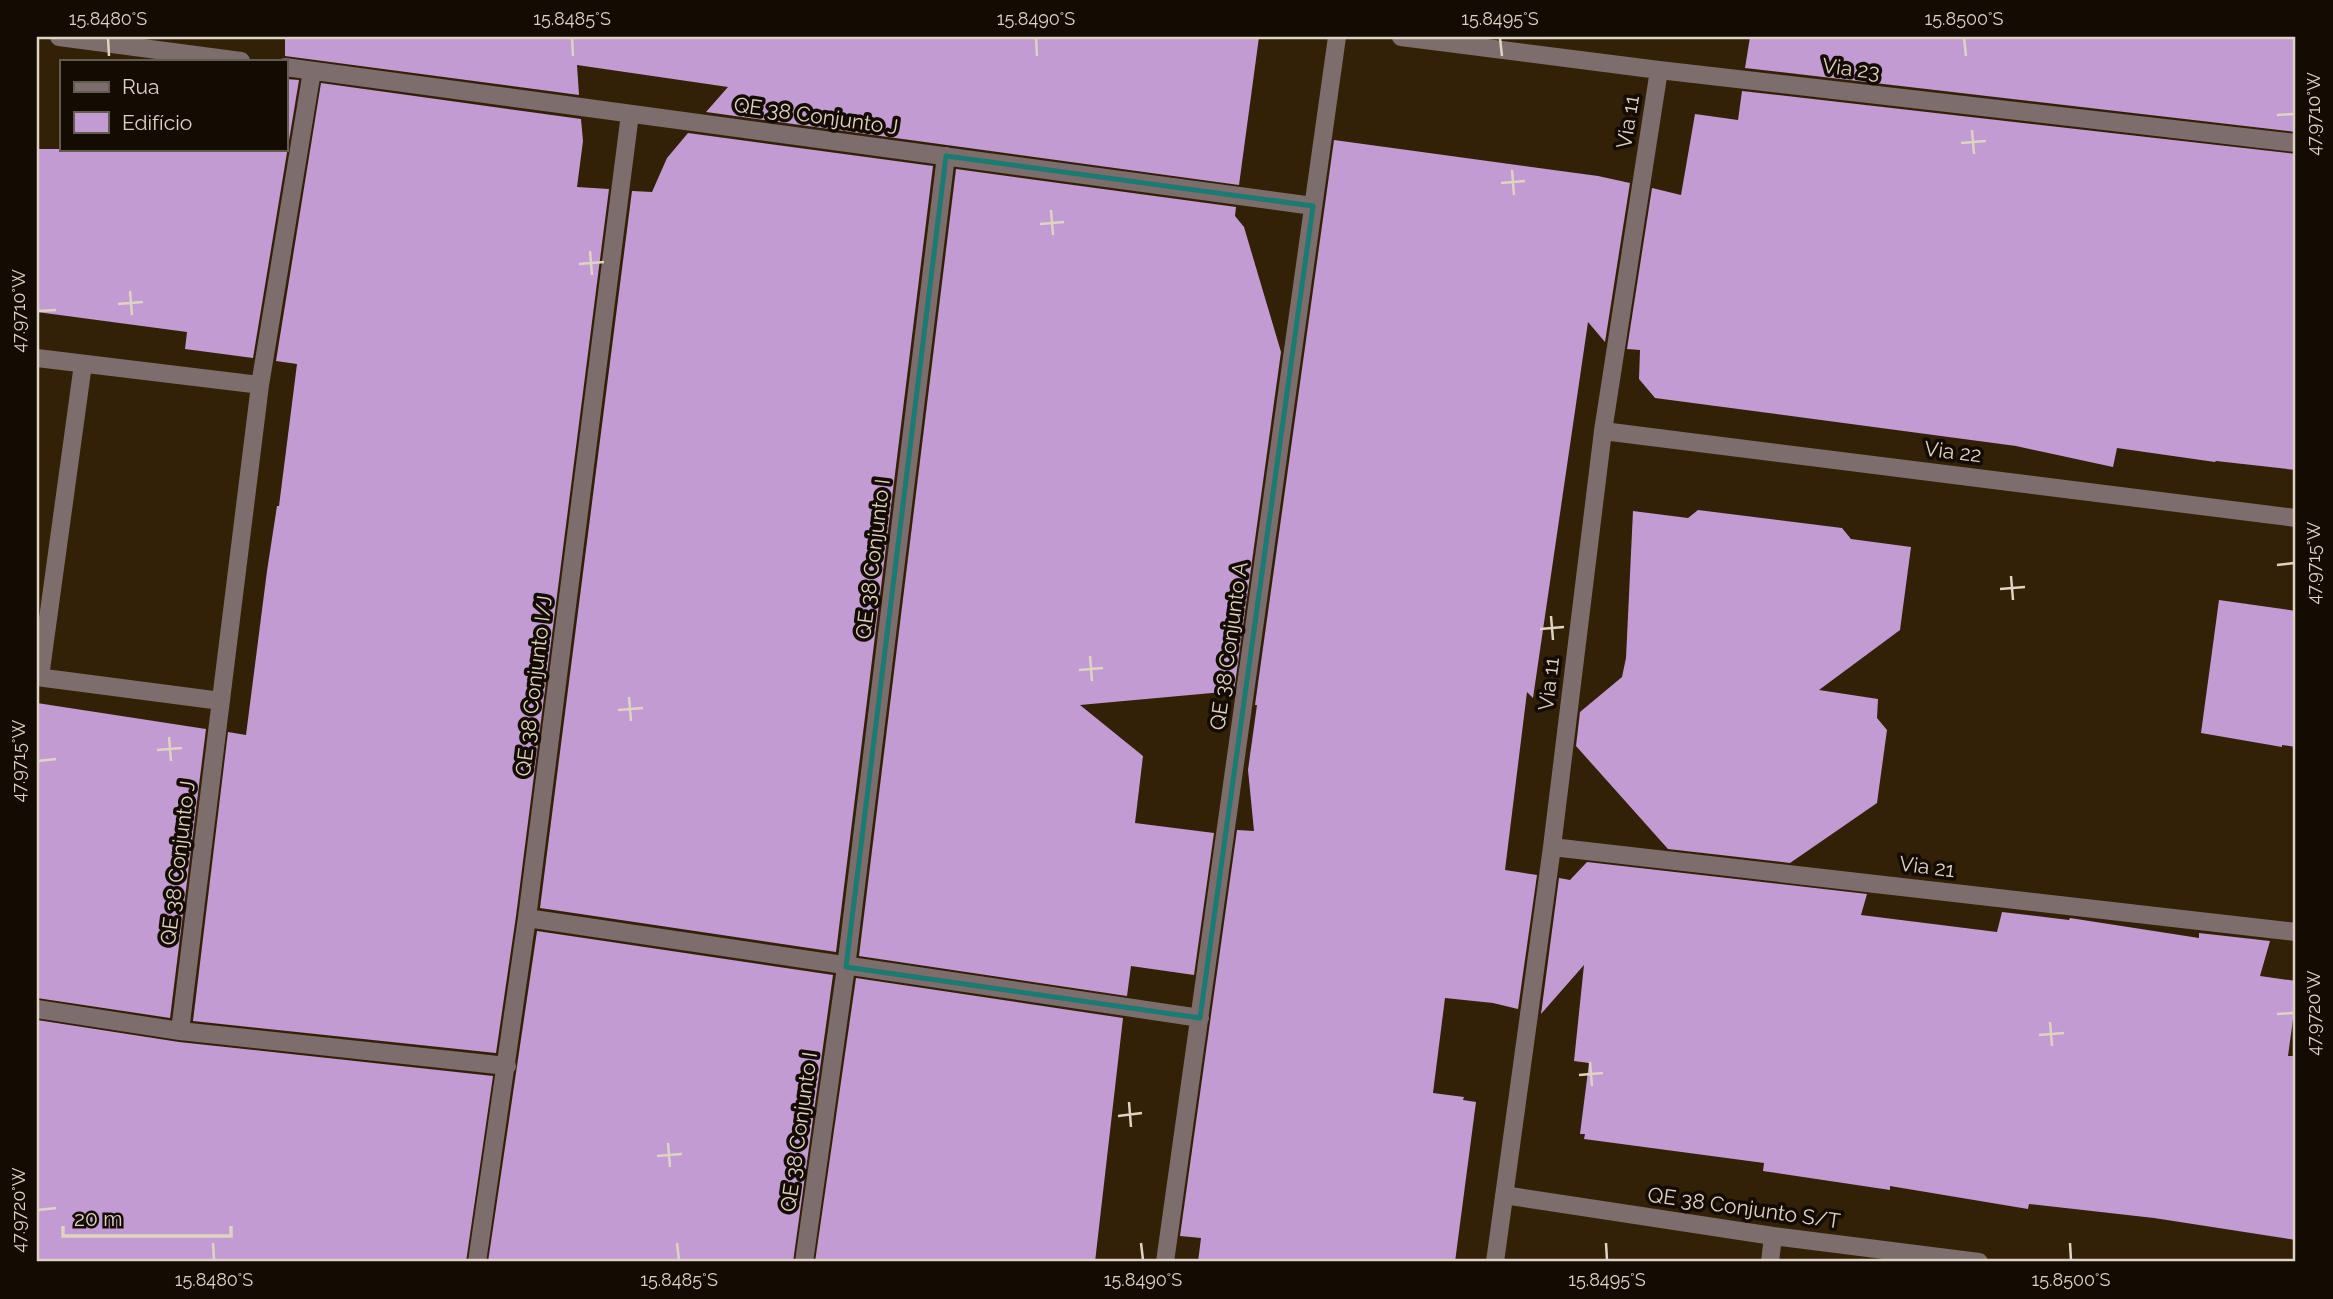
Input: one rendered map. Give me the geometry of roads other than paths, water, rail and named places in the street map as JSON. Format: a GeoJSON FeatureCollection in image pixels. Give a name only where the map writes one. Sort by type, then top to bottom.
{"type":"FeatureCollection","features":[{"type":"Feature","properties":{"kind":"street"},"geometry":{"type":"LineString","coordinates":[[59,37],[233,60]]}},
{"type":"Feature","properties":{"kind":"street","name":"QE 38 Conjunto A"},"geometry":{"type":"LineString","coordinates":[[1165,1262],[1337,37]]}},
{"type":"Feature","properties":{"kind":"street","name":"Via 23"},"geometry":{"type":"LineString","coordinates":[[1401,37],[1659,70],[2296,143]]}},
{"type":"Feature","properties":{"kind":"street","name":"QE 38 Conjunto J"},"geometry":{"type":"LineString","coordinates":[[287,67],[1313,206]]}},
{"type":"Feature","properties":{"kind":"street","name":"Via 11"},"geometry":{"type":"LineString","coordinates":[[1495,1262],[1552,848],[1603,431],[1659,70]]}},
{"type":"Feature","properties":{"kind":"street","name":"QE 38 Conjunto J"},"geometry":{"type":"LineString","coordinates":[[180,1031],[260,385],[312,71]]}},
{"type":"Feature","properties":{"kind":"street","name":"QE 38 Conjunto I/J"},"geometry":{"type":"LineString","coordinates":[[477,1262],[527,918],[630,114]]}},
{"type":"Feature","properties":{"kind":"street","name":"QE 38 Conjunto I"},"geometry":{"type":"LineString","coordinates":[[804,1262],[846,967],[946,156]]}},
{"type":"Feature","properties":{"kind":"street"},"geometry":{"type":"LineString","coordinates":[[37,358],[260,385]]}},
{"type":"Feature","properties":{"kind":"street"},"geometry":{"type":"LineString","coordinates":[[83,364],[38,677],[221,701]]}},
{"type":"Feature","properties":{"kind":"street","name":"Via 22"},"geometry":{"type":"LineString","coordinates":[[1603,431],[2296,518]]}},
{"type":"Feature","properties":{"kind":"street","name":"Via 21"},"geometry":{"type":"LineString","coordinates":[[1552,848],[2296,932]]}},
{"type":"Feature","properties":{"kind":"street"},"geometry":{"type":"LineString","coordinates":[[527,918],[1200,1018]]}},
{"type":"Feature","properties":{"kind":"street"},"geometry":{"type":"LineString","coordinates":[[37,1009],[180,1031],[506,1066]]}},
{"type":"Feature","properties":{"kind":"street","name":"QE 38 Conjunto S/T"},"geometry":{"type":"LineString","coordinates":[[1504,1195],[1773,1236],[1979,1262]]}},
{"type":"Feature","properties":{"kind":"street"},"geometry":{"type":"LineString","coordinates":[[1769,1262],[1773,1236]]}}]}
